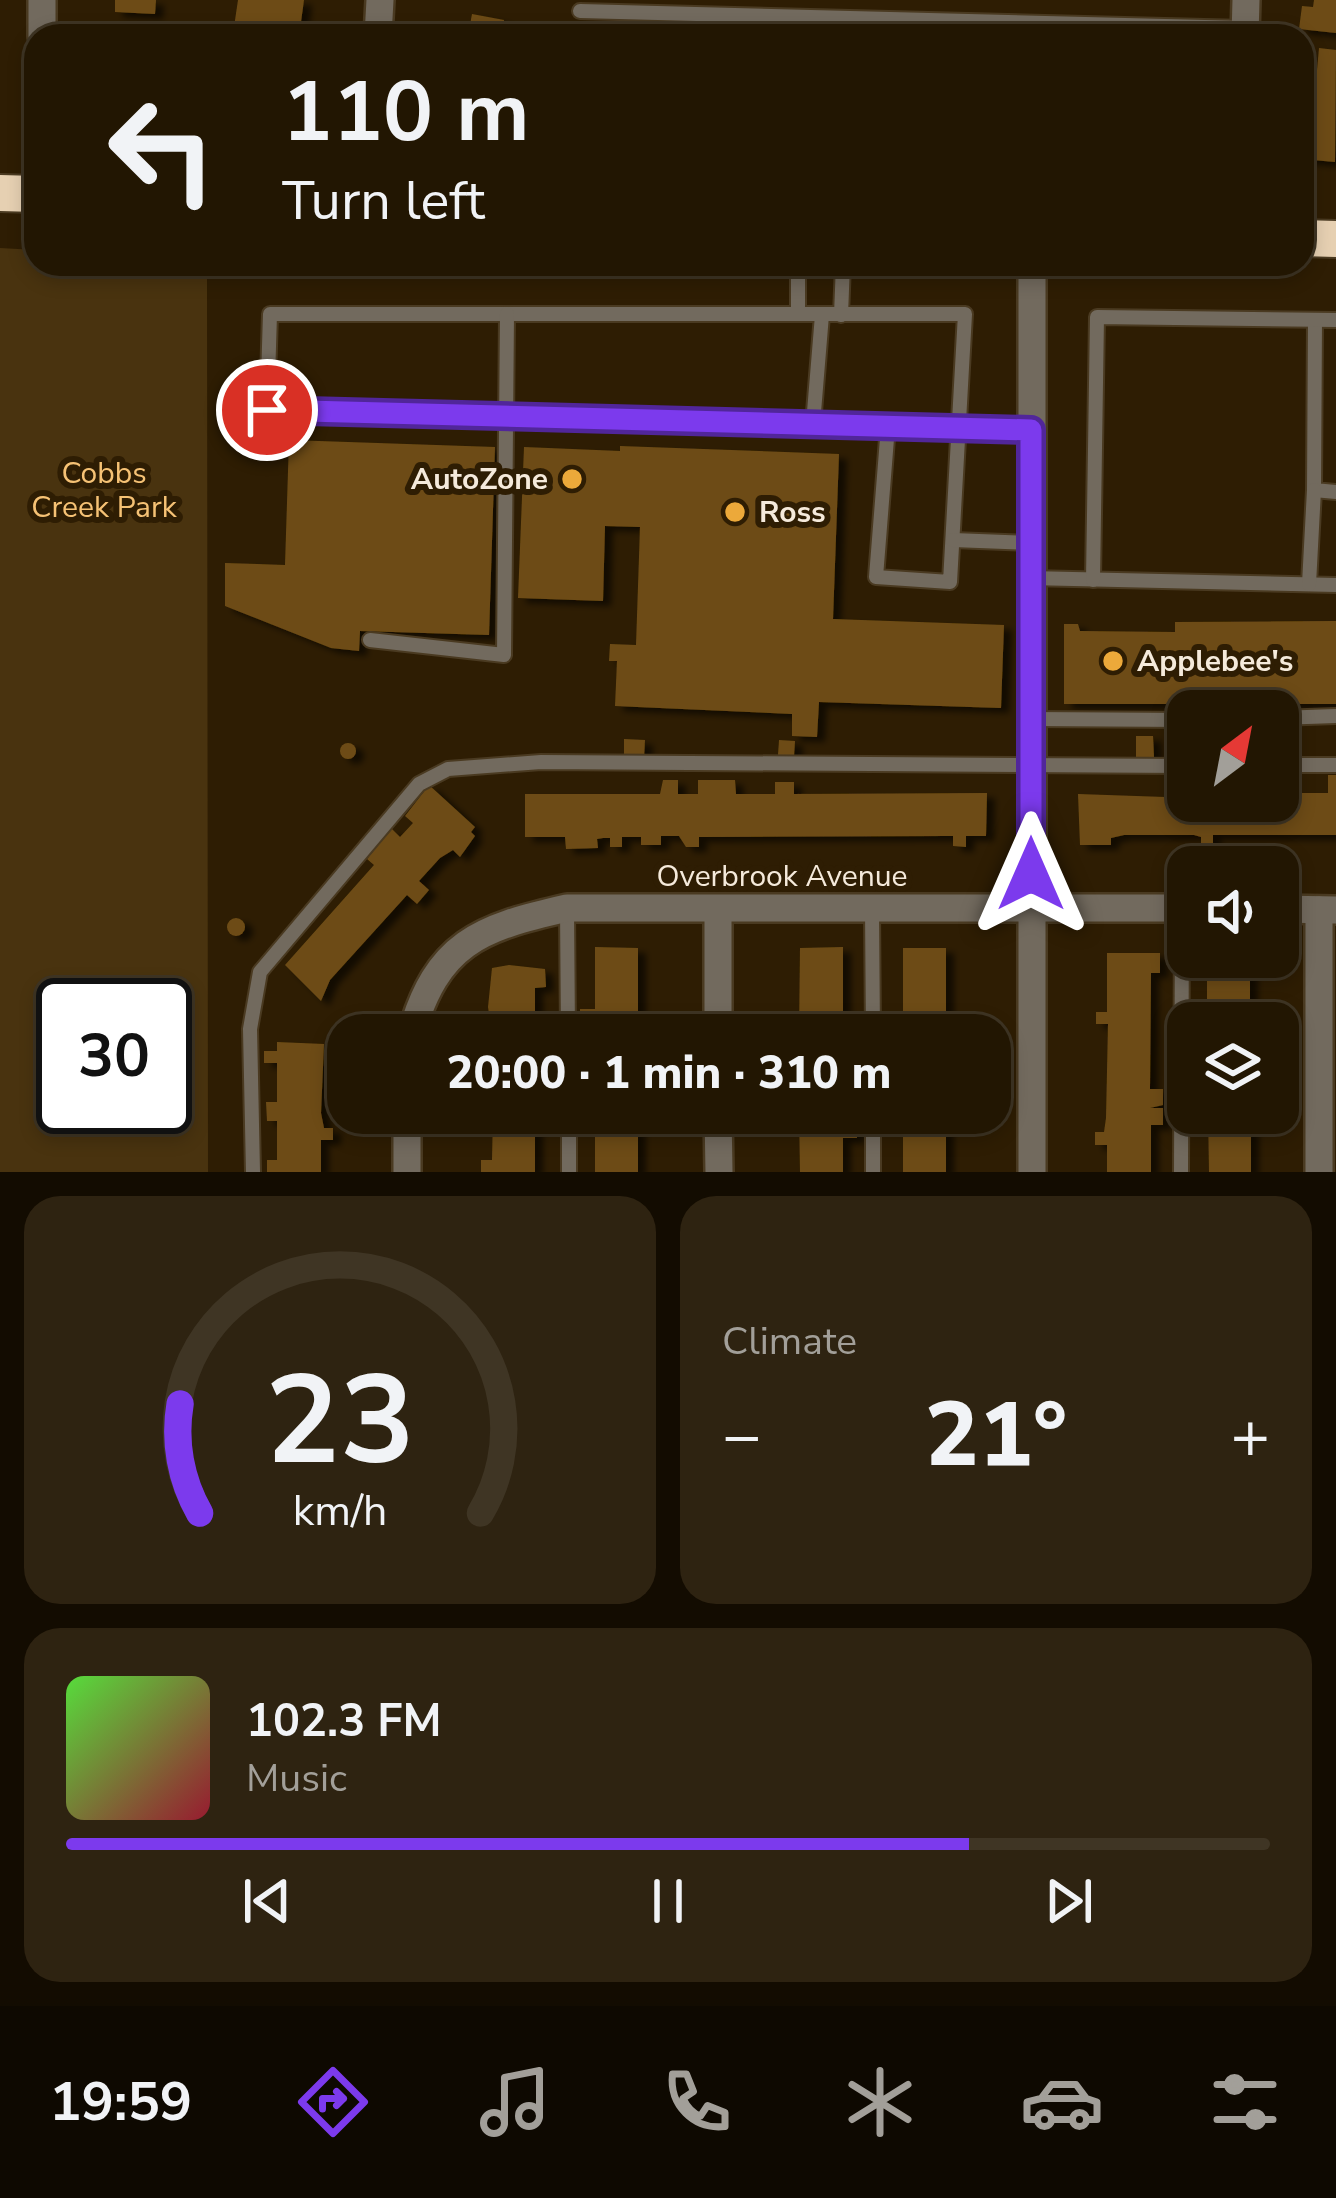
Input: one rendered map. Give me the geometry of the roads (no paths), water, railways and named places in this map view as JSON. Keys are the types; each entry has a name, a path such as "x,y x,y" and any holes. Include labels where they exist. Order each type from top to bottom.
{"street":[{"path":"1032,276 1032,1172"},
{"name":"Overbrook Avenue","path":"419,1014 451,951 501,923 567,908 1167,908"},
{"path":"718,910 718,1014"},
{"path":"1319,1172 1328,910"},
{"path":"407,1134 407,1172"},
{"path":"718,1134 719,1172"}],"lane":[{"path":"580,11 1246,21"},
{"path":"798,276 798,314"},
{"path":"841,315 843,276"},
{"path":"888,426 876,578 950,583 961,428 965,314 270,314 267,410 509,417 813,424 888,426 961,428 1031,430"},
{"path":"370,640 504,655 507,314"},
{"path":"813,424 822,315"},
{"path":"1093,580 1097,316 1336,320"},
{"path":"1309,584 1315,490 1315,320"},
{"path":"1315,490 1336,492"},
{"path":"952,540 1031,543"},
{"path":"1029,578 1336,585"},
{"path":"1299,717 1336,716"},
{"path":"1030,718 1167,720"},
{"path":"253,1172 250,1029 260,973 419,784 448,769 541,762 1167,766"},
{"path":"1299,765 1336,765"},
{"path":"567,908 568,1014"},
{"path":"872,909 873,1014"},
{"path":"1181,1172 1184,978"},
{"path":"569,1134 569,1172"},
{"path":"873,1134 873,1172"}],"place":[{"name":"AutoZone","path":"572,479"},
{"name":"Ross","path":"735,512"},
{"name":"Applebee's","path":"1113,661"}],"park label":[{"name":"Cobbs Creek Park","path":"104,490"}]}
